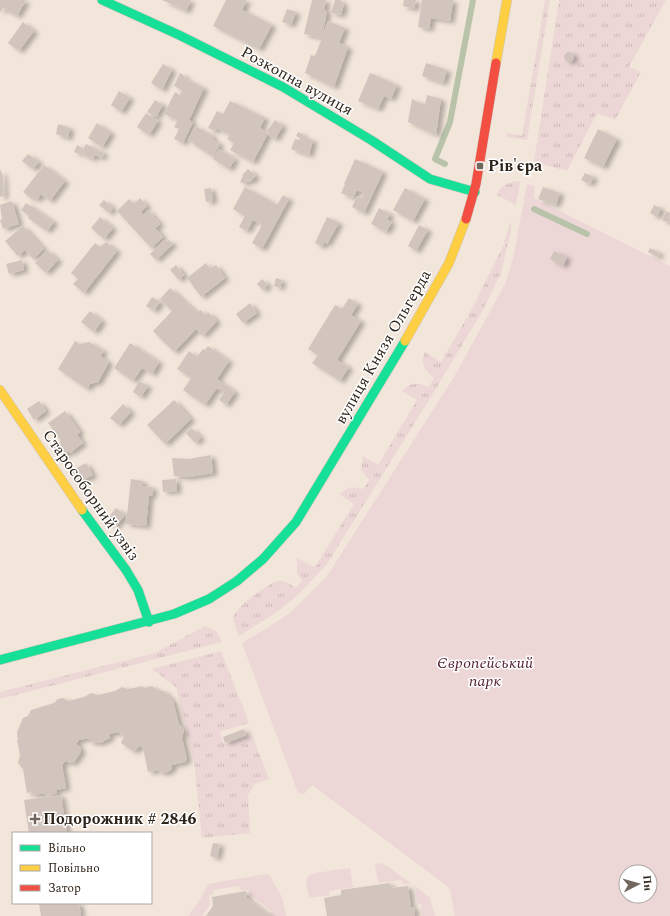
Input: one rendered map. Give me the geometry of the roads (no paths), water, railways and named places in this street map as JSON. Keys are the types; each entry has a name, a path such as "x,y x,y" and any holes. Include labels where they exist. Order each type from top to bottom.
{"main road":[{"name":"Розкопна вулиця","path":"102,0 179,35 283,87 371,140 430,179 475,192"},
{"name":"вулиця Князя Ольгерда","path":"0,660 149,622 195,606 238,581 264,559 296,522 392,363 436,286 464,227 475,192 507,0"},
{"name":"Старособорний узвіз","path":"0,390 83,512 126,570 138,590 149,622"}],"waterway":[{"path":"445,164 435,159 450,122 473,0"},
{"path":"534,209 587,234"}],"place":[{"name":"Рів'єра","path":"480,166"},
{"name":"Подорожник # 2846","path":"35,819"}],"park label":[{"name":"Європейський парк","path":"485,672"}]}
